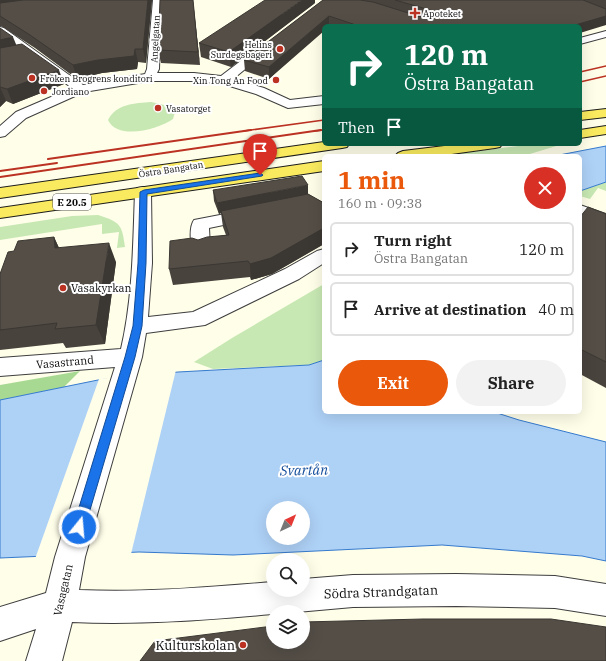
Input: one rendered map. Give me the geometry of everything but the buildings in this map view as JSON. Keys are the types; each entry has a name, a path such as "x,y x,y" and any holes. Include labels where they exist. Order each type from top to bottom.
{"main road":[{"path":"582,116 606,113"},
{"path":"582,134 606,130"},
{"name":"Östra Bangatan","path":"0,213 143,183 265,154 329,146"},
{"path":"418,154 480,146"},
{"name":"Östra Bangatan","path":"0,193 143,183 322,166"}],"street":[{"name":"Angelgatan","path":"150,77 153,70 157,0"},
{"path":"0,30 81,89"},
{"path":"582,41 606,34"},
{"path":"224,80 278,38"},
{"path":"15,56 30,52"},
{"path":"0,133 21,115 81,89 150,77 224,80 260,91 288,104 322,100"},
{"path":"0,113 21,115"},
{"name":"Vasagatan","path":"44,661 60,605 70,557 127,366 137,326 142,263 143,183"},
{"path":"201,248 200,224 266,211"},
{"path":"582,211 606,220"},
{"path":"137,326 197,319 292,274 322,256"},
{"name":"Vasastrand","path":"0,367 127,366"},
{"name":"Södra Strandgatan","path":"60,605 100,607 212,603 369,591 456,590 555,592 606,600"},
{"path":"0,624 60,605"}],"green space":[{"path":"151,102 164,105 173,110 175,112 173,119 167,123 149,129 129,132 120,130 113,126 108,120 111,115 126,105"},
{"path":"518,146 556,146 530,154 456,154"},
{"path":"606,182 606,191 598,188 590,199 582,197 582,190"},
{"path":"98,215 119,225 123,233 125,247 117,248 119,232 102,234 102,224 0,240 0,227 72,216"},
{"path":"322,285 322,361 309,365 213,369 194,362"},
{"path":"80,371 64,387 0,400 0,385"}],"water":[{"path":"606,146 606,182 582,190 582,154 564,154"},
{"name":"Svartån","path":"322,361 322,414 500,414 606,442 606,561 582,556 442,545 233,555 139,552 0,558 0,400 98,380 178,372 309,365"}],"pier":[{"path":"176,370 131,554 35,559 99,379"}],"railway":[{"path":"582,72 606,66"},
{"path":"582,82 606,76"},
{"path":"244,131 322,120"},
{"path":"244,131 251,130"},
{"path":"0,177 321,130"},
{"path":"315,131 322,130"},
{"path":"48,159 244,131"},
{"path":"0,171 57,163"}],"place":[{"name":"Apoteket","path":"415,13"},
{"name":"Helins Surdegsbageri","path":"280,49"},
{"name":"Fröken Brogrens konditori","path":"32,78"},
{"name":"Xin Tong An Food","path":"276,80"},
{"name":"Jordiano","path":"44,91"},
{"name":"Vasatorget","path":"158,108"},
{"name":"Vasakyrkan","path":"63,288"},
{"name":"Kulturskolan","path":"243,645"}],"route":[{"path":"79,527 130,357 137,326 142,263 144,192 260,175"}]}
